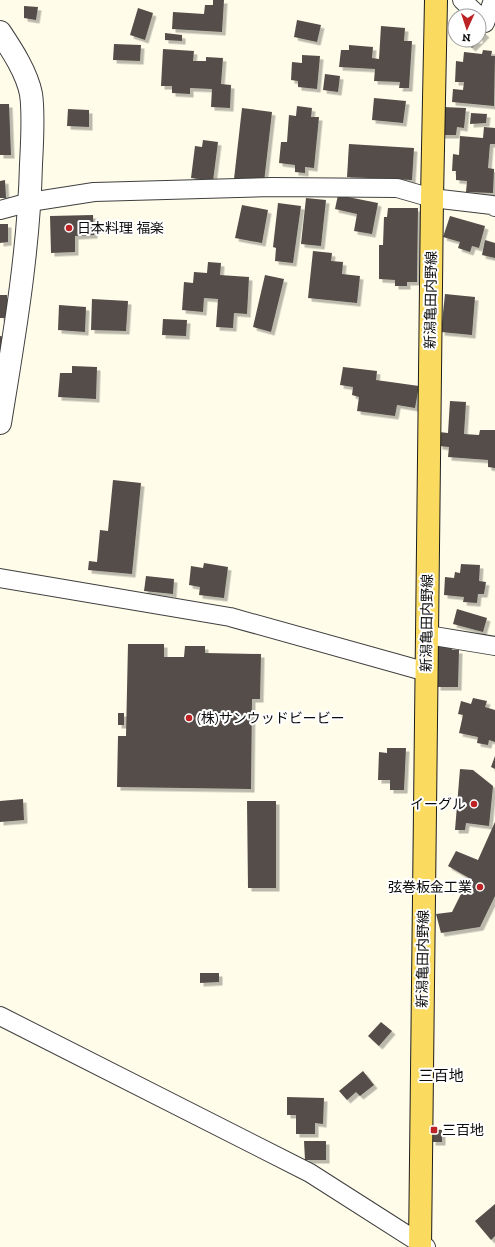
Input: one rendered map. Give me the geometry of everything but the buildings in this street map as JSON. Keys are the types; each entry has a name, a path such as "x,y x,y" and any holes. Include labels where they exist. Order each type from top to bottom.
{"main road":[{"name":"新潟亀田内野線","path":"422,1246 432,198 436,0"}],"street":[{"path":"462,0 470,8"},
{"path":"487,15 493,0"},
{"path":"0,32 15,55 31,94 30,202 15,333 0,423"},
{"path":"0,210 30,202 94,192 272,187 397,188 432,198 492,205 495,207"},
{"path":"0,578 230,617 427,672"},
{"path":"428,635 495,646"},
{"path":"0,1016 310,1172 422,1246"}],"place":[{"name":"日本料理 福楽","path":"69,228"},
{"name":"(株)サンウッドビービー","path":"189,718"},
{"name":"イーグル","path":"474,804"},
{"name":"弦巻板金工業","path":"480,887"},
{"name":"三百地","path":"434,1130"}],"district":[{"name":"三百地","path":"441,1076"}]}
